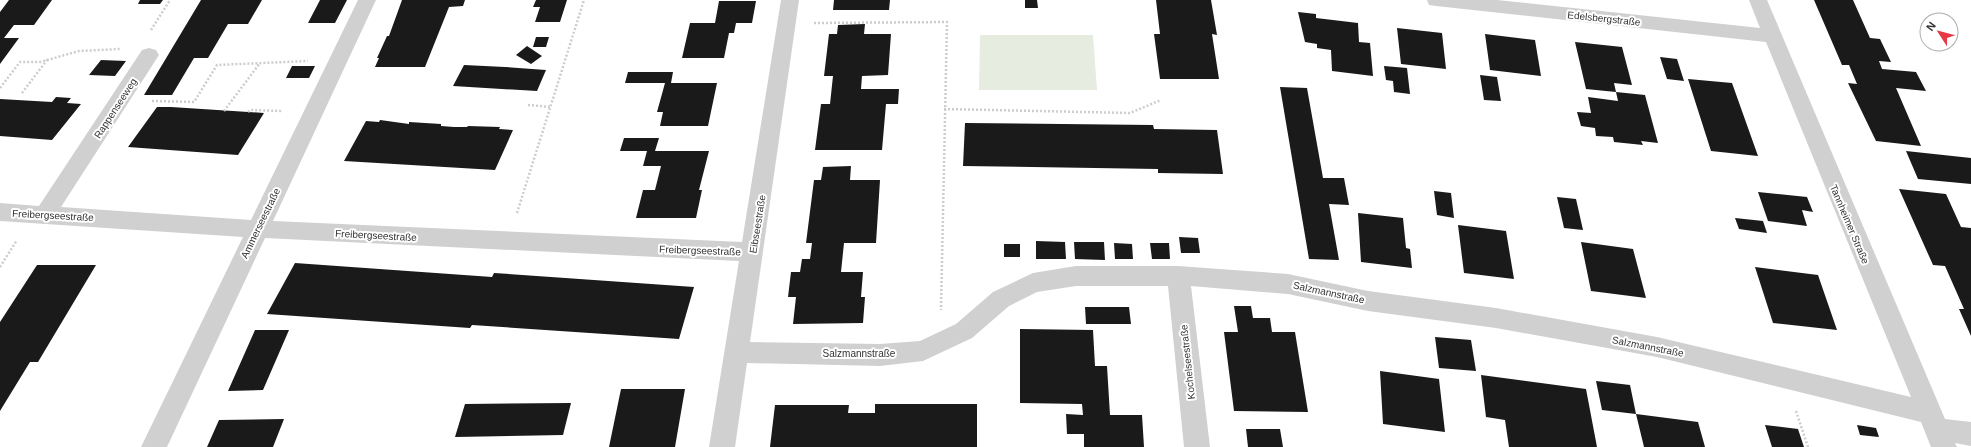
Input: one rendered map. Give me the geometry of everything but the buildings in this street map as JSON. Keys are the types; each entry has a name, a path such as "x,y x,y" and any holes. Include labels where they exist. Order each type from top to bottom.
{"street":[{"name":"Ammerseestraße","path":"154,447 367,0"},
{"name":"Eibseestraße","path":"722,447 738,352 790,0"},
{"name":"Edelsbergstraße","path":"1436,0 1772,36"},
{"name":"Tannheimer Straße","path":"1758,0 1937,430"},
{"name":"Rappenseeweg","path":"45,214 120,100 148,52"},
{"name":"Freibergseestraße","path":"0,212 257,229 508,242 752,252"},
{"name":"Salzmannstraße","path":"738,352 880,355 923,351 964,331 1001,299 1033,283 1076,276 1178,276 1288,284 1368,301 1496,318 1649,346 1803,381 1937,430 1971,434"},
{"name":"Kochelseestraße","path":"1178,276 1197,447"}],"path":[{"path":"148,52 144,46 152,28 170,0"},
{"path":"508,242 584,0"},
{"path":"787,23 947,22 944,109 941,342"},
{"path":"0,88 20,62 33,63 55,59 68,52 148,52"},
{"path":"22,92 47,60"},
{"path":"120,100 194,102 217,65 339,60"},
{"path":"224,111 260,63"},
{"path":"944,109 1130,113 1161,100"},
{"path":"528,105 551,107"},
{"path":"248,112 250,110 313,113"}],"shaded area":[{"path":"980,35 1093,35 1097,90 979,90"}]}
